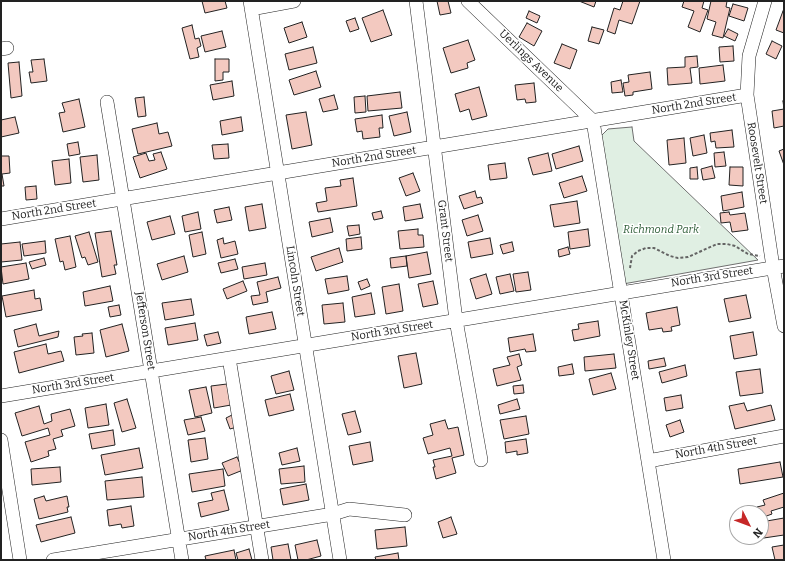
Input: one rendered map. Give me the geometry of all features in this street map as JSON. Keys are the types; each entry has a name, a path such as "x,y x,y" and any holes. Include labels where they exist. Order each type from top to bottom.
{"street":[{"path":"250,5 294,1"},
{"name":"Grant Street","path":"416,1 456,320 481,460"},
{"name":"Uerlings Avenue","path":"468,1 593,121"},
{"name":"Roosevelt Street","path":"765,1 748,56 747,95 776,263 784,326"},
{"name":"Lincoln Street","path":"250,5 340,560"},
{"name":"North 2nd Street","path":"1,219 747,95"},
{"name":"Jefferson Street","path":"107,102 182,560"},
{"name":"McKinley Street","path":"593,121 664,560"},
{"name":"North 3rd Street","path":"1,396 621,293 776,263"},
{"path":"229,358 262,560"},
{"name":"North 4th Street","path":"648,461 784,436"},
{"path":"1,440 20,560"},
{"name":"North 4th Street","path":"53,560 333,514 349,509 405,515"}],"path":[{"path":"630,270 632,256 638,251 646,248 654,248 670,256 678,258 688,256 717,244 735,246 748,254 764,257 776,263"}],"green space":[{"name":"Richmond Park","path":"632,127 634,141 758,260 623,284 600,137 608,129"}],"building":[{"path":"202,1 225,1 227,8 205,13"},
{"path":"437,1 448,1 451,13 440,15"},
{"path":"579,1 596,1 594,7"},
{"path":"623,1 640,1 632,24 619,20 615,34 607,31 614,8 620,10"},
{"path":"684,1 704,1 702,8 708,10 700,32 688,27 694,11 682,7"},
{"path":"711,1 727,1 726,7 730,8 723,38 712,35 716,22 707,19"},
{"path":"733,4 748,8 744,21 729,16"},
{"path":"383,10 392,35 371,42 362,18"},
{"path":"529,11 540,16 537,23 526,18"},
{"path":"784,11 784,33 776,30"},
{"path":"355,18 359,29 350,32 346,21"},
{"path":"302,22 307,37 289,43 284,28"},
{"path":"527,23 542,31 534,46 519,37"},
{"path":"192,25 195,39 199,38 201,46 197,48 199,57 190,59 182,28"},
{"path":"592,27 604,30 599,44 588,41"},
{"path":"728,29 738,34 735,41 724,36"},
{"path":"222,31 226,47 205,52 201,36"},
{"path":"468,40 475,60 467,63 468,68 451,73 443,48"},
{"path":"772,41 782,46 776,59 766,54"},
{"path":"562,44 577,50 570,69 554,63"},
{"path":"733,46 734,61 720,62 719,47"},
{"path":"313,47 317,63 289,70 285,54"},
{"path":"697,56 698,67 690,68 692,83 668,85 667,68 685,67 685,57"},
{"path":"44,59 47,81 31,83 29,72 33,72 31,60"},
{"path":"215,59 229,59 229,72 223,72 223,80 215,81"},
{"path":"19,62 22,96 11,98 8,63"},
{"path":"723,65 725,81 700,84 699,68"},
{"path":"316,71 321,87 294,95 289,80"},
{"path":"650,72 652,89 633,92 633,95 625,96 623,83 629,82 628,75"},
{"path":"621,80 623,92 612,93 611,82"},
{"path":"232,81 234,96 213,100 210,85"},
{"path":"534,83 536,102 526,103 525,99 517,100 515,85"},
{"path":"479,87 487,116 472,120 469,109 460,112 455,94"},
{"path":"400,92 402,108 368,111 367,96"},
{"path":"334,95 338,109 323,112 319,99"},
{"path":"365,96 366,112 355,113 354,97"},
{"path":"144,97 146,116 138,117 135,98"},
{"path":"79,99 85,127 63,132 59,113 65,112 62,103"},
{"path":"784,109 784,126 774,128 772,111"},
{"path":"306,112 312,145 292,149 286,115"},
{"path":"407,112 411,132 394,136 389,116"},
{"path":"382,115 383,128 379,128 380,137 363,139 362,131 357,132 355,119"},
{"path":"15,117 19,133 1,137 1,120"},
{"path":"241,117 243,131 222,135 220,121"},
{"path":"157,123 159,134 168,132 172,146 138,154 132,129"},
{"path":"732,130 734,147 716,148 715,141 711,142 710,133"},
{"path":"704,135 707,153 693,156 690,138"},
{"path":"684,138 686,163 669,165 667,140"},
{"path":"78,142 80,154 69,156 67,144"},
{"path":"228,144 229,158 214,159 212,145"},
{"path":"579,146 583,161 556,169 552,154"},
{"path":"784,149 784,165 779,151"},
{"path":"161,152 167,169 140,178 133,157 146,153 149,161 155,160 153,154"},
{"path":"724,152 726,166 715,167 714,153"},
{"path":"548,153 552,171 533,175 528,158"},
{"path":"97,155 99,180 83,182 80,157"},
{"path":"1,156 9,156 10,173 2,174 4,186 1,186"},
{"path":"69,159 71,183 55,185 52,161"},
{"path":"505,163 507,178 490,180 488,165"},
{"path":"712,166 715,178 703,180 701,169"},
{"path":"697,167 698,179 690,179 690,168"},
{"path":"730,167 743,167 743,186 729,185"},
{"path":"413,173 420,191 406,196 399,178"},
{"path":"582,176 587,191 564,198 559,183"},
{"path":"353,178 357,206 318,212 316,203 327,201 325,188 341,186 340,180"},
{"path":"36,186 37,199 26,200 25,187"},
{"path":"475,191 477,198 481,197 483,203 464,209 459,196"},
{"path":"742,192 744,207 723,211 721,196"},
{"path":"577,201 580,223 554,227 550,205"},
{"path":"262,204 266,228 249,231 245,207"},
{"path":"420,204 423,218 405,221 403,207"},
{"path":"229,207 232,220 217,223 214,210"},
{"path":"381,211 383,218 374,220 372,213"},
{"path":"198,212 201,229 185,232 182,216"},
{"path":"729,212 730,215 745,213 748,230 732,232 730,222 721,223 720,213"},
{"path":"478,215 483,231 467,236 462,220"},
{"path":"170,216 175,234 152,240 147,222"},
{"path":"330,218 333,232 312,237 309,222"},
{"path":"359,225 360,234 349,236 347,226"},
{"path":"418,229 418,235 423,235 424,247 400,249 398,231"},
{"path":"588,229 590,246 570,249 568,232"},
{"path":"111,231 117,265 114,265 116,274 102,277 95,233"},
{"path":"89,232 98,262 88,265 85,257 82,258 75,236"},
{"path":"202,232 206,254 193,257 189,235"},
{"path":"70,236 76,267 65,270 63,261 60,262 55,239"},
{"path":"361,237 362,249 347,251 346,239"},
{"path":"223,238 224,244 235,241 238,254 221,258 217,240"},
{"path":"490,238 493,254 471,258 468,242"},
{"path":"45,241 46,253 24,256 22,244"},
{"path":"20,242 22,260 1,262 1,244"},
{"path":"512,242 514,251 503,254 500,245"},
{"path":"568,247 570,254 559,257 558,250"},
{"path":"339,248 343,262 316,271 311,257"},
{"path":"427,252 431,274 409,278 406,256"},
{"path":"184,256 188,272 162,280 157,264"},
{"path":"406,256 407,266 391,268 390,258"},
{"path":"44,258 46,265 32,269 29,262"},
{"path":"235,259 238,269 221,273 218,263"},
{"path":"26,263 29,279 3,284 1,267"},
{"path":"265,263 267,275 244,279 242,267"},
{"path":"528,272 531,290 516,292 513,274"},
{"path":"486,274 492,294 476,299 470,279"},
{"path":"510,274 514,291 500,294 496,277"},
{"path":"347,276 349,290 328,294 325,279"},
{"path":"278,277 281,288 266,292 268,302 253,305 251,296 260,295 257,282"},
{"path":"367,279 370,286 361,290 358,282"},
{"path":"243,281 247,291 227,299 223,289"},
{"path":"433,281 438,304 423,307 418,284"},
{"path":"399,284 403,311 386,314 382,287"},
{"path":"110,286 113,301 85,306 83,292"},
{"path":"34,290 35,299 40,298 42,310 6,317 2,296"},
{"path":"371,293 375,314 355,317 352,297"},
{"path":"746,295 751,318 729,322 724,299"},
{"path":"191,299 194,315 165,320 162,303"},
{"path":"343,303 345,322 324,324 322,305"},
{"path":"119,305 121,315 110,317 108,307"},
{"path":"677,307 680,325 671,327 672,331 663,332 662,328 649,330 646,313"},
{"path":"272,312 276,329 249,334 246,317"},
{"path":"598,321 600,336 574,341 572,330 579,329 578,324"},
{"path":"195,323 198,340 168,345 165,328"},
{"path":"36,324 39,336 59,331 58,337 18,347 14,330"},
{"path":"122,324 129,351 106,357 100,330"},
{"path":"218,332 221,343 207,346 204,335"},
{"path":"753,332 757,355 734,359 730,336"},
{"path":"92,333 94,353 76,355 74,337"},
{"path":"533,334 536,351 526,352 525,349 510,352 508,338"},
{"path":"46,344 48,354 61,351 64,361 19,373 14,352"},
{"path":"416,353 422,384 404,388 398,356"},
{"path":"519,354 522,365 517,367 521,380 497,386 493,369 510,365 507,357"},
{"path":"614,354 616,368 585,371 584,357"},
{"path":"664,358 666,366 649,369 648,361"},
{"path":"572,364 574,374 559,376 558,367"},
{"path":"685,365 687,376 662,383 659,372"},
{"path":"760,369 763,393 740,396 736,372"},
{"path":"289,371 294,390 276,394 271,376"},
{"path":"611,373 616,389 593,395 589,379"},
{"path":"227,384 231,405 214,408 211,386"},
{"path":"523,385 524,393 514,394 513,386"},
{"path":"206,387 212,413 195,417 189,390"},
{"path":"290,394 294,410 269,416 265,400"},
{"path":"681,395 683,408 666,411 664,398"},
{"path":"127,399 136,428 122,432 114,403"},
{"path":"517,399 520,409 500,414 498,405"},
{"path":"744,403 747,411 771,405 775,420 735,429 729,406"},
{"path":"106,404 109,425 88,428 85,408"},
{"path":"39,406 44,424 52,421 51,414 70,409 75,426 61,430 63,436 53,439 56,449 48,451 49,456 31,462 25,442 50,435 48,428 22,436 15,413"},
{"path":"355,411 361,432 348,435 342,414"},
{"path":"232,415 237,427 230,429 226,418"},
{"path":"526,416 529,434 504,439 500,420"},
{"path":"201,417 205,431 188,435 184,420"},
{"path":"445,420 448,429 458,427 464,455 452,458 456,473 436,479 433,460 452,456 450,448 428,454 423,438 433,435 430,424"},
{"path":"680,420 684,432 670,437 666,425"},
{"path":"113,430 115,445 92,449 89,434"},
{"path":"205,438 208,459 191,462 188,440"},
{"path":"526,439 528,453 517,455 517,451 506,453 505,442"},
{"path":"370,442 373,461 353,465 349,446"},
{"path":"139,448 143,468 105,475 101,455"},
{"path":"297,448 300,461 282,465 279,453"},
{"path":"237,457 243,470 228,476 222,463"},
{"path":"780,462 783,477 740,484 738,469"},
{"path":"304,466 305,482 281,484 279,469"},
{"path":"60,467 61,482 32,485 31,469"},
{"path":"223,469 225,486 192,492 189,474"},
{"path":"142,477 144,497 107,500 105,481"},
{"path":"306,484 309,500 283,505 280,489"},
{"path":"224,490 229,510 201,517 198,503 213,500 211,493"},
{"path":"784,493 784,507 771,511 772,514 769,515 769,505 765,505 763,500"},
{"path":"44,496 46,501 67,496 69,507 67,507 68,512 39,519 34,499"},
{"path":"131,506 134,526 122,528 121,524 109,526 107,510"},
{"path":"71,517 75,533 41,542 36,525"},
{"path":"451,517 457,534 443,538 438,522"},
{"path":"784,518 784,535 769,537 769,521"},
{"path":"405,527 407,546 377,549 375,530"},
{"path":"317,540 321,556 306,560 298,560 295,545"},
{"path":"288,544 291,560 273,560 271,547"},
{"path":"784,545 784,560 775,560 772,547"},
{"path":"249,549 252,560 238,560 236,553"},
{"path":"234,550 236,560 206,560 205,556"},
{"path":"398,553 399,560 376,560 375,557"}]}
